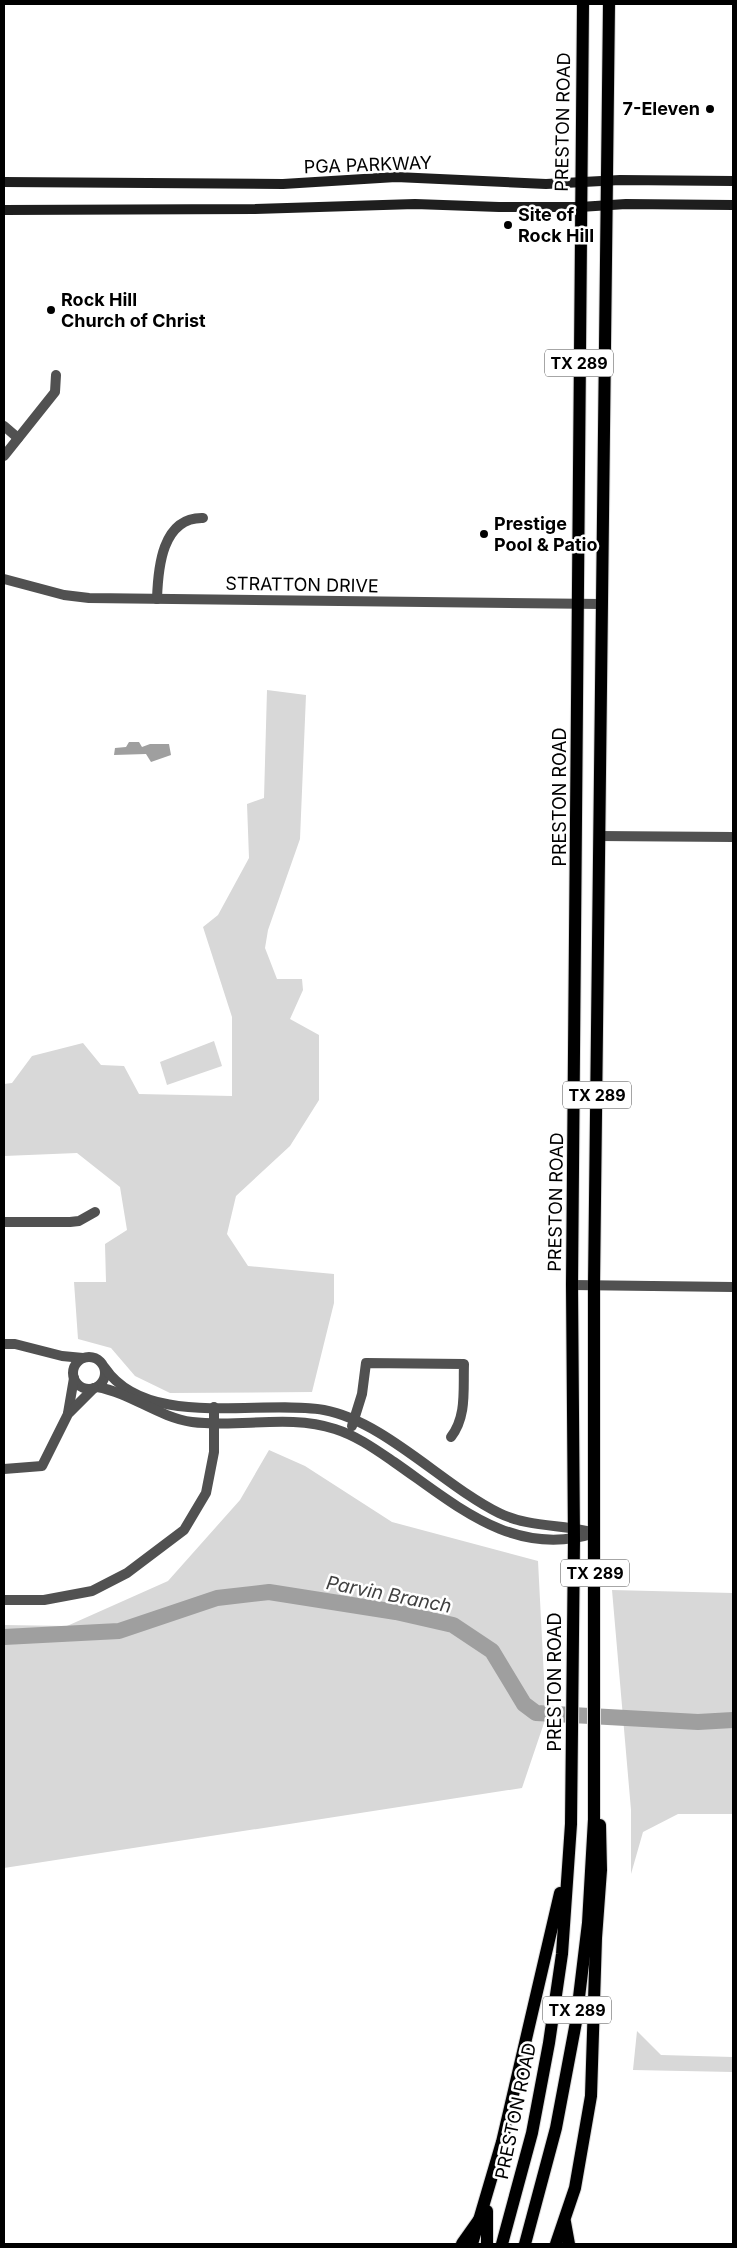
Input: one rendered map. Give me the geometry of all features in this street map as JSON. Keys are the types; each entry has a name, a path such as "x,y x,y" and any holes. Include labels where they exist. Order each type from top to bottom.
{"highway":[{"path":"464,2244 480,2220"}],"main road":[{"name":"PRESTON ROAD","path":"504,2238 532,2133 549,2043 567,1902 572,1796 574,1540 572,1285 579,604 582,4"},
{"name":"TX 289","path":"527,2238 556,2128 576,2022 588,1915 594,1783 594,1285 609,4"},
{"name":"PGA PARKWAY","path":"4,182 283,184 396,177 514,183 607,180 733,181"},
{"path":"4,210 228,210 415,204 580,207 733,205"},
{"path":"577,822 589,834 599,836"},
{"path":"575,991 598,991"},
{"path":"556,2244 580,2165 593,2076 596,1938 602,1864 600,1825 594,1783"},
{"path":"472,2244 487,2196 560,1899 572,1796"},
{"path":"487,2196 487,2244"},
{"path":"565,2218 569,2244"}],"street":[{"path":"4,456 54,392 56,375"},
{"path":"4,426 18,438"},
{"path":"158,599 160,565 171,535 179,524 187,519 203,518"},
{"name":"STRATTON DRIVE","path":"4,579 76,597 602,604"},
{"path":"599,836 733,837"},
{"path":"4,1222 70,1222 95,1212"},
{"path":"572,1285 733,1287"},
{"path":"4,1344 15,1344 53,1354 97,1358 118,1383 146,1398 178,1406 297,1407 334,1413 372,1429 479,1502 501,1514 545,1527 573,1527 595,1533"},
{"path":"53,1354 82,1387 119,1392 180,1419 236,1423 305,1423 329,1427 348,1434 368,1444 490,1526 522,1537 574,1540 595,1533"},
{"path":"4,1469 42,1466 68,1414 75,1365 84,1358"},
{"path":"348,1434 362,1394 366,1363 464,1364 463,1412 460,1426 451,1437"},
{"path":"68,1414 105,1378 105,1368"},
{"path":"4,1600 44,1600 92,1591 127,1573 184,1530 206,1493 214,1452 214,1407"}],"shaded area":[{"path":"267,690 306,695 300,839 268,930 265,948 277,979 302,979 303,990 290,1019 319,1035 319,1100 290,1146 236,1196 227,1234 248,1266 334,1274 334,1303 312,1392 170,1393 135,1376 111,1348 78,1339 74,1282 106,1282 105,1244 127,1230 120,1187 77,1153 4,1156 4,1084 12,1083 32,1056 83,1043 101,1065 124,1066 139,1094 232,1096 232,1017 203,927 218,915 249,858 247,804 264,798"},
{"path":"129,742 139,742 142,747 150,744 169,744 171,755 151,762 146,754 114,755 115,748 126,747"},
{"path":"214,1041 222,1066 167,1085 160,1062"},
{"path":"269,1450 305,1466 392,1522 538,1561 546,1717 522,1788 4,1868 4,1625 67,1626 168,1581 240,1500"},
{"path":"612,1590 733,1593 733,1814 678,1814 643,1832 631,1874 631,1810"},
{"path":"637,2031 661,2055 733,2057 733,2072 633,2070"}],"waterway":[{"name":"Parvin Branch","path":"4,1637 119,1631 217,1598 269,1592 396,1612 453,1625 492,1651 524,1704 536,1713 698,1722 733,1720"}],"place":[{"name":"7-Eleven","path":"710,109"},
{"name":"Site of Rock Hill","path":"508,225"},
{"name":"Rock Hill Church of Christ","path":"51,310"},
{"name":"Prestige Pool & Patio","path":"484,534"}]}
